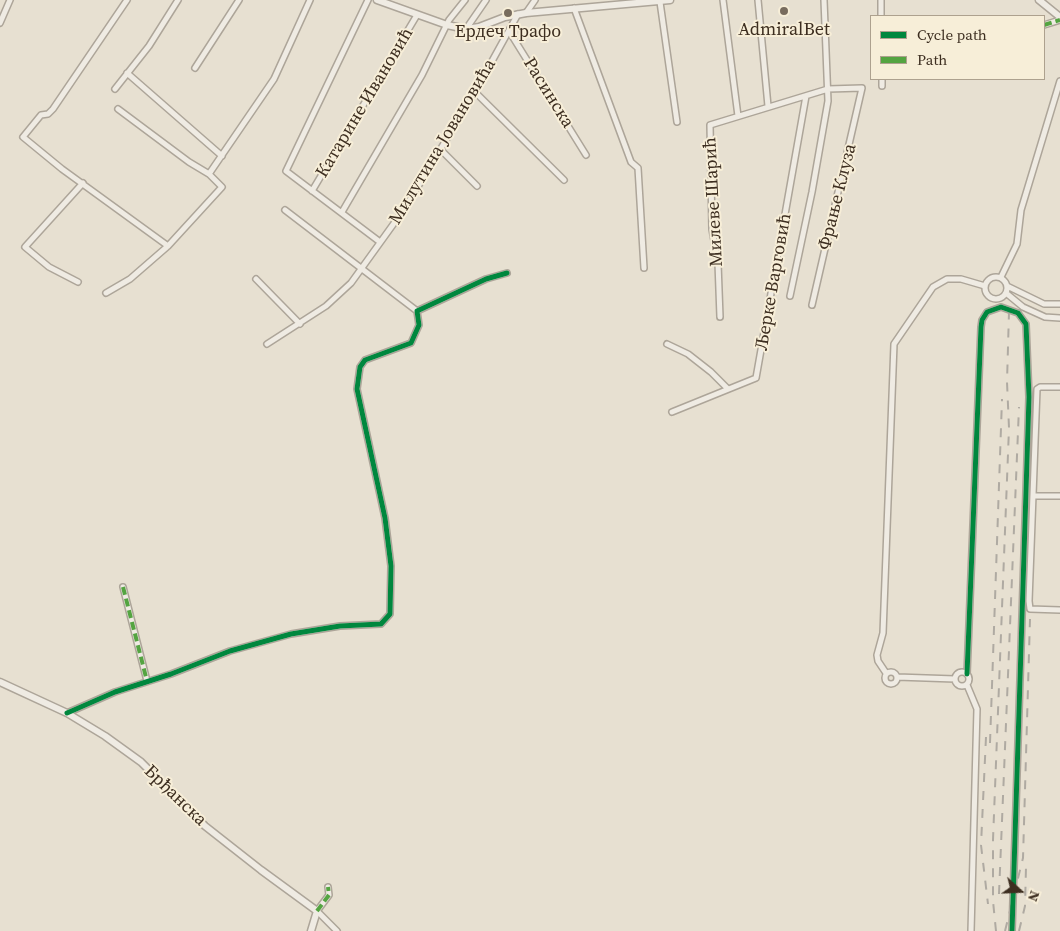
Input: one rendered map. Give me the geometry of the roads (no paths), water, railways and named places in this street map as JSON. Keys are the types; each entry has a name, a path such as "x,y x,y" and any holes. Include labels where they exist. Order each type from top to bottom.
{"street":[{"path":"0,23 10,0"},
{"path":"127,0 53,109 48,114 41,115 23,137 168,246"},
{"path":"115,89 149,46 178,0"},
{"path":"195,68 239,0"},
{"path":"209,174 274,79 310,0"},
{"name":"Милутина Јовановића","path":"368,0 286,171 380,242"},
{"path":"377,0 393,2 417,15 447,25 466,28 480,27 504,17 518,14 670,0"},
{"path":"342,212 422,75 447,25 464,0"},
{"path":"466,28 486,0"},
{"path":"526,13 535,0"},
{"path":"723,0 738,116"},
{"path":"758,0 768,106"},
{"path":"790,296 812,192 828,89 824,0"},
{"path":"881,0 881,15"},
{"path":"1039,0 1060,18 1045,24"},
{"path":"660,2 677,122"},
{"path":"574,8 631,162 638,168 644,268"},
{"name":"Милутина Јовановића","path":"267,344 326,306 351,283 405,208 475,92 518,14"},
{"name":"Катарине Ивановић","path":"312,191 417,15"},
{"name":"Расинска","path":"509,31 586,155"},
{"path":"127,72 222,156"},
{"path":"882,80 882,86"},
{"path":"1001,277 1017,244 1021,210 1060,81"},
{"name":"Милеве Шарић","path":"720,317 718,263 712,229 710,126 768,106 828,89 862,88"},
{"name":"Фрање Клуза","path":"812,305 862,88"},
{"path":"475,92 564,180"},
{"name":"Љерке Варговић","path":"672,412 756,378 806,96"},
{"path":"106,294 130,278 168,246 222,187 209,174 189,162 118,109"},
{"path":"441,150 477,186"},
{"path":"78,282 50,267 25,248 83,183"},
{"path":"67,713 146,681 230,651 292,634 340,626 381,624 390,614 391,566 385,518 357,389 360,367 364,360 411,343 419,324 417,311 285,210"},
{"path":"417,311 486,279 507,273"},
{"path":"1001,277 989,279 985,286 986,293 991,298 1001,298 1006,293 1008,286"},
{"path":"1001,277 1008,286 1044,304 1060,304"},
{"path":"897,677 894,682 889,683 885,679 886,674 878,662 877,655 883,633 894,344 933,287 947,279 961,278 985,286"},
{"path":"256,279 300,324"},
{"path":"1006,293 1023,307 1045,317 1060,318"},
{"path":"971,931 977,709 967,685 969,678 967,674 980,338 984,316 991,309 1001,307 1018,313 1026,324 1029,397 1012,931"},
{"path":"667,344 688,354 711,372 728,389"},
{"path":"1060,387 1040,387 1037,389 1030,608 1060,610"},
{"path":"1033,496 1060,496"},
{"path":"122,587 146,681"},
{"path":"886,674 892,672 897,677 955,679"},
{"path":"955,679 958,673 967,674"},
{"path":"955,679 958,685 967,685"},
{"name":"Брђанска","path":"0,682 67,713 105,736 141,762 205,826 317,911 337,931"},
{"path":"312,931 317,911 329,895 328,887"}],"railway":[{"path":"996,931 993,901 993,840 1009,428 1007,382 1009,312"},
{"path":"990,743 1002,399"},
{"path":"999,894 1019,407"},
{"path":"1005,931 1023,858 1030,619"},
{"path":"986,737 981,845 988,904"},
{"path":"1019,931 1025,906 1026,867"}],"place":[{"name":"AdmiralBet","path":"784,11"},
{"name":"Ердеч Трафо","path":"508,13"}]}
